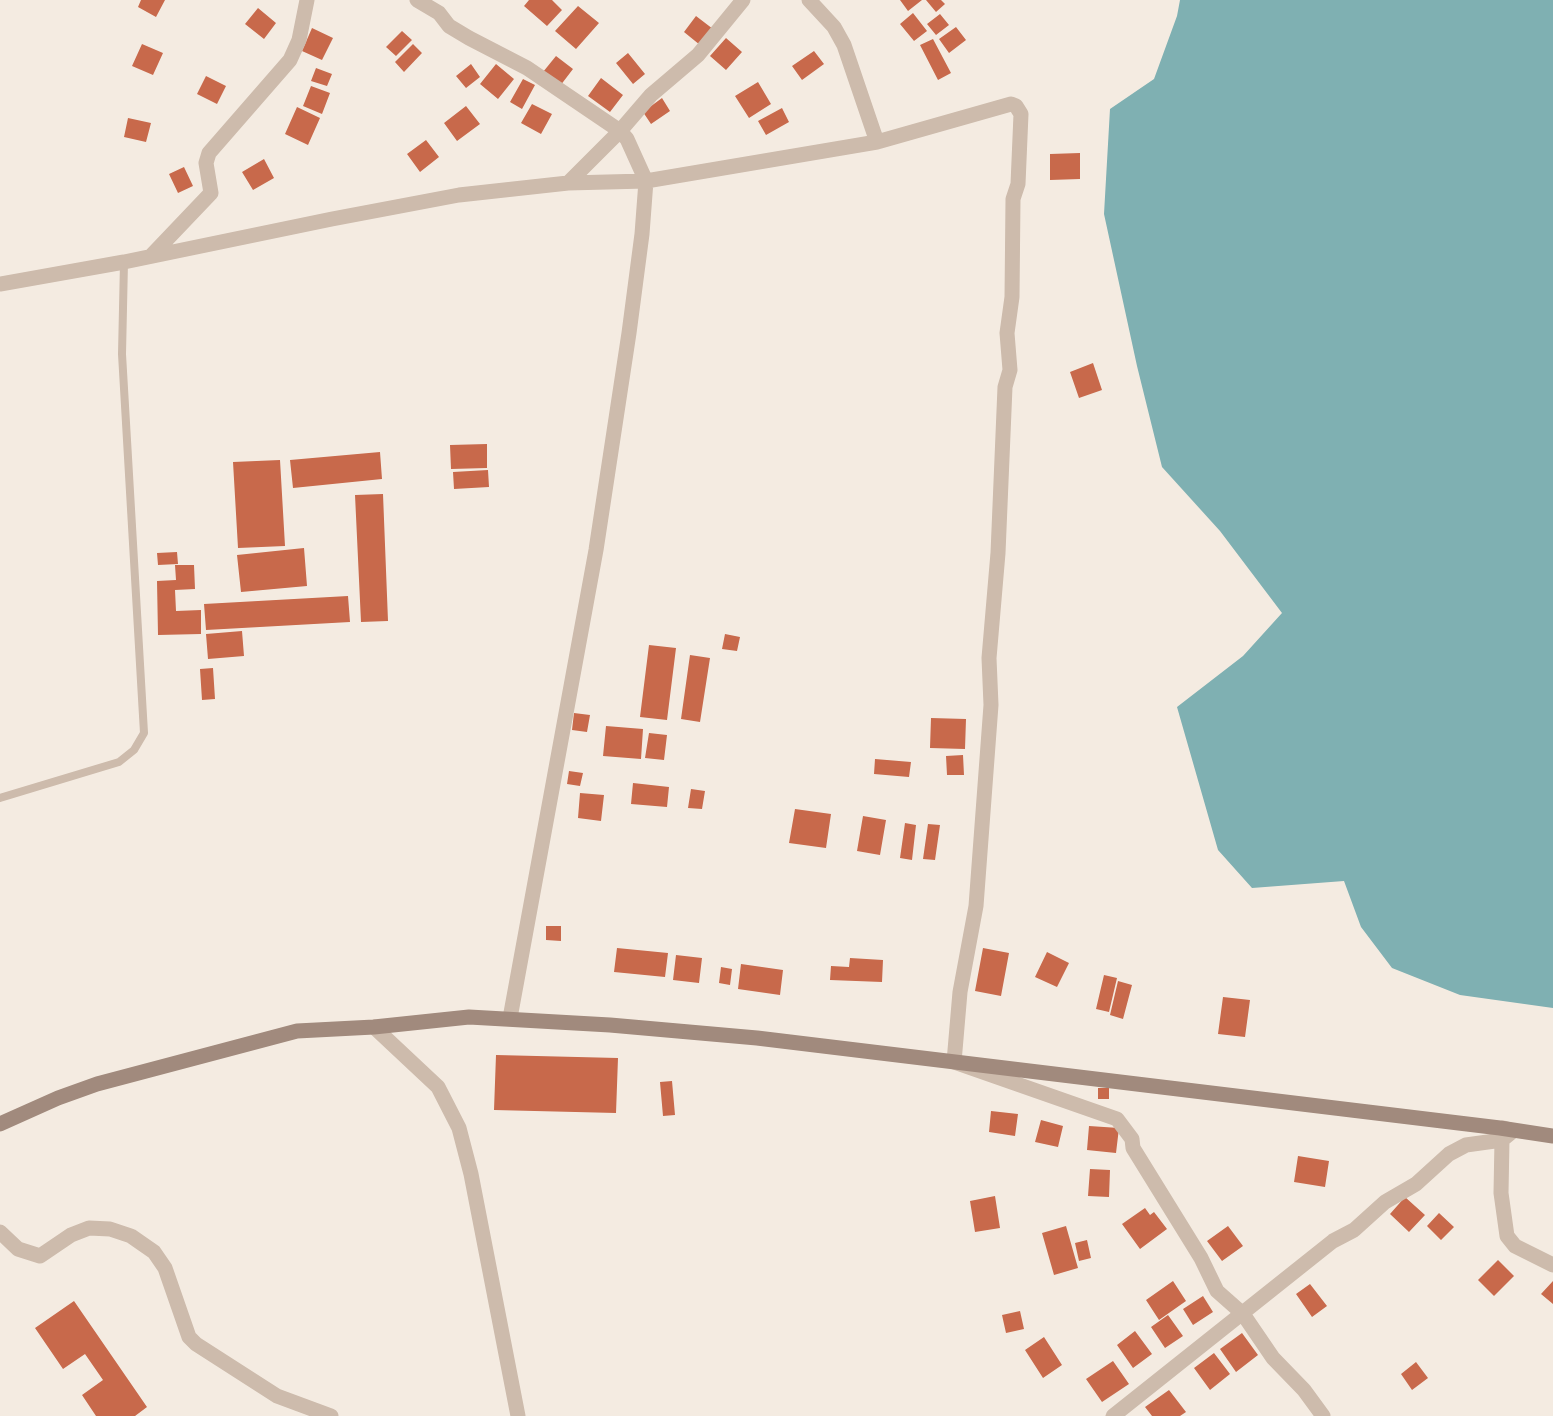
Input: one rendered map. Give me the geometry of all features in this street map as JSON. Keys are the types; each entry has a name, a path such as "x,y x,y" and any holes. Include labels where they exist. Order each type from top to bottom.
{"street":[{"path":"151,256 211,193 206,163 209,153 290,60 299,40 307,0"},
{"path":"417,0 439,13 449,26 527,68 620,131 627,138 646,181 631,322 596,550 510,1018"},
{"path":"568,183 620,131 651,95 698,55 743,0"},
{"path":"809,0 834,27 844,45 877,142"},
{"path":"0,284 124,262 459,195 568,183 646,181 877,142 1011,104 1019,108 1021,114 1018,184 1013,199 1012,297 1007,333 1010,370 1005,387 998,553 989,658 991,705 985,794 976,906 960,992 954,1062"},
{"path":"0,1124 58,1098 98,1084 297,1031 374,1027 469,1017 510,1018 757,1038 1501,1134 1553,1137"},
{"path":"374,1027 438,1087 459,1128 471,1174 518,1416"},
{"path":"954,1062 1117,1119 1132,1139 1133,1148 1201,1258 1216,1291 1243,1314 1273,1358 1304,1390 1323,1416"},
{"path":"1501,1134 1501,1193 1507,1236 1515,1246 1553,1265"},
{"path":"1113,1416 1333,1241 1354,1230 1386,1202 1416,1184 1456,1148 1501,1134"},
{"path":"2,1238 18,1249 40,1256 71,1235 89,1228 110,1229 131,1236 154,1252 165,1268 189,1337 196,1344 278,1396 331,1416"}],"lane":[{"path":"0,798 119,762 134,750 144,733 122,354 124,262"}],"water":[{"path":"1180,0 1553,0 1553,1008 1460,995 1392,968 1361,927 1344,881 1252,888 1218,850 1177,707 1243,656 1282,613 1220,531 1162,467 1104,214 1110,109 1154,79 1177,16"}],"building":[{"path":"141,0 165,0 156,17 138,7"},
{"path":"529,0 552,0 562,10 547,26 524,6"},
{"path":"900,0 922,0 908,11"},
{"path":"926,0 941,0 945,4 936,12"},
{"path":"578,6 599,23 576,49 555,31"},
{"path":"258,8 276,23 264,39 245,24"},
{"path":"913,13 927,31 914,41 900,24"},
{"path":"940,14 949,25 936,35 927,24"},
{"path":"696,16 713,29 700,45 684,32"},
{"path":"956,27 966,40 949,53 939,39"},
{"path":"312,28 333,38 322,60 302,51"},
{"path":"402,31 412,40 396,56 386,47"},
{"path":"726,38 742,52 726,70 710,56"},
{"path":"933,39 951,73 938,80 920,45"},
{"path":"142,44 163,53 153,75 132,66"},
{"path":"413,44 422,53 404,72 395,62"},
{"path":"814,51 824,64 802,80 792,66"},
{"path":"628,53 645,74 633,84 616,63"},
{"path":"556,56 573,69 560,86 543,72"},
{"path":"471,64 480,77 466,88 456,76"},
{"path":"496,64 514,79 498,99 480,84"},
{"path":"316,68 332,74 327,86 311,81"},
{"path":"206,76 226,86 217,104 197,94"},
{"path":"601,78 623,95 610,112 588,96"},
{"path":"523,79 535,85 522,109 510,102"},
{"path":"758,82 771,104 749,118 735,96"},
{"path":"311,86 330,93 322,114 303,106"},
{"path":"662,98 670,111 651,124 643,112"},
{"path":"532,104 552,114 541,134 521,123"},
{"path":"466,106 480,124 457,141 444,123"},
{"path":"297,107 320,118 308,145 285,134"},
{"path":"782,108 789,122 766,135 758,121"},
{"path":"128,118 151,123 146,142 124,137"},
{"path":"426,140 439,157 420,172 407,154"},
{"path":"1080,153 1080,179 1050,180 1050,154"},
{"path":"264,159 274,178 253,190 242,172"},
{"path":"184,167 193,186 178,193 169,174"},
{"path":"1093,363 1102,390 1079,398 1070,372"},
{"path":"487,444 487,468 451,469 450,445"},
{"path":"380,452 382,479 293,488 290,460"},
{"path":"280,460 285,546 238,548 233,462"},
{"path":"488,470 489,487 454,489 453,472"},
{"path":"383,494 388,621 361,622 355,495"},
{"path":"304,548 307,586 241,592 237,555"},
{"path":"177,552 178,564 158,565 157,553"},
{"path":"175,565 194,565 195,589 175,590 176,611 201,610 201,634 158,635 157,581 176,580"},
{"path":"348,596 350,622 206,630 204,604"},
{"path":"242,631 244,656 208,659 206,634"},
{"path":"725,634 740,637 737,651 722,649"},
{"path":"649,645 676,648 667,720 640,717"},
{"path":"690,655 710,658 700,722 681,719"},
{"path":"213,668 215,699 202,700 200,669"},
{"path":"574,713 590,715 587,732 572,730"},
{"path":"931,718 966,719 965,749 930,748"},
{"path":"606,726 643,729 641,759 603,756"},
{"path":"649,733 667,735 664,760 645,758"},
{"path":"963,755 964,775 947,775 946,756"},
{"path":"875,759 911,762 909,777 874,774"},
{"path":"569,771 583,773 580,786 567,784"},
{"path":"633,783 669,787 667,807 631,804"},
{"path":"691,789 705,791 702,809 688,808"},
{"path":"580,793 604,795 601,821 578,818"},
{"path":"795,809 831,814 826,848 789,843"},
{"path":"863,816 886,820 880,855 857,851"},
{"path":"905,823 916,825 912,860 900,858"},
{"path":"928,824 940,825 935,860 923,859"},
{"path":"546,926 561,926 561,941 546,940"},
{"path":"617,948 668,953 665,977 614,972"},
{"path":"983,948 1009,953 1001,996 975,991"},
{"path":"1047,952 1069,963 1057,987 1035,977"},
{"path":"676,955 702,958 699,983 673,980"},
{"path":"850,958 883,960 882,982 830,980 831,966 849,967"},
{"path":"741,964 783,970 780,995 738,989"},
{"path":"721,967 732,969 730,985 719,983"},
{"path":"1104,975 1117,978 1109,1012 1096,1009"},
{"path":"1118,981 1132,985 1123,1019 1110,1015"},
{"path":"1223,997 1250,1000 1245,1037 1218,1034"},
{"path":"496,1055 618,1058 616,1113 494,1110"},
{"path":"672,1081 675,1115 663,1116 660,1082"},
{"path":"1098,1088 1109,1088 1109,1099 1098,1099"},
{"path":"991,1111 1018,1114 1015,1136 989,1132"},
{"path":"1041,1120 1063,1126 1058,1147 1035,1142"},
{"path":"1089,1126 1119,1128 1116,1153 1087,1150"},
{"path":"1298,1156 1329,1161 1325,1187 1294,1182"},
{"path":"1090,1169 1110,1170 1109,1197 1088,1196"},
{"path":"995,1196 1000,1228 975,1232 970,1201"},
{"path":"1405,1197 1425,1215 1409,1232 1390,1214"},
{"path":"1145,1208 1150,1215 1154,1212 1167,1229 1140,1249 1122,1224"},
{"path":"1439,1213 1454,1227 1441,1240 1427,1226"},
{"path":"1066,1226 1078,1268 1054,1275 1042,1233"},
{"path":"1228,1226 1243,1246 1222,1261 1207,1241"},
{"path":"1087,1240 1091,1258 1079,1261 1075,1243"},
{"path":"1498,1260 1514,1276 1494,1296 1478,1280"},
{"path":"1173,1281 1186,1301 1159,1320 1146,1300"},
{"path":"1553,1281 1553,1304 1541,1294"},
{"path":"1310,1284 1327,1306 1312,1317 1296,1294"},
{"path":"1203,1296 1213,1312 1193,1325 1183,1309"},
{"path":"74,1301 147,1407 135,1416 96,1416 82,1395 103,1380 85,1354 63,1369 35,1328"},
{"path":"1020,1311 1024,1329 1006,1333 1002,1315"},
{"path":"1168,1315 1183,1336 1165,1348 1151,1327"},
{"path":"1135,1331 1152,1354 1133,1368 1117,1345"},
{"path":"1242,1333 1258,1355 1236,1372 1220,1349"},
{"path":"1044,1337 1062,1365 1043,1378 1025,1350"},
{"path":"1214,1353 1230,1374 1210,1390 1194,1368"},
{"path":"1113,1361 1129,1384 1102,1402 1086,1379"},
{"path":"1416,1362 1428,1378 1412,1390 1401,1374"},
{"path":"1169,1390 1186,1412 1180,1416 1152,1416 1145,1407"}]}
